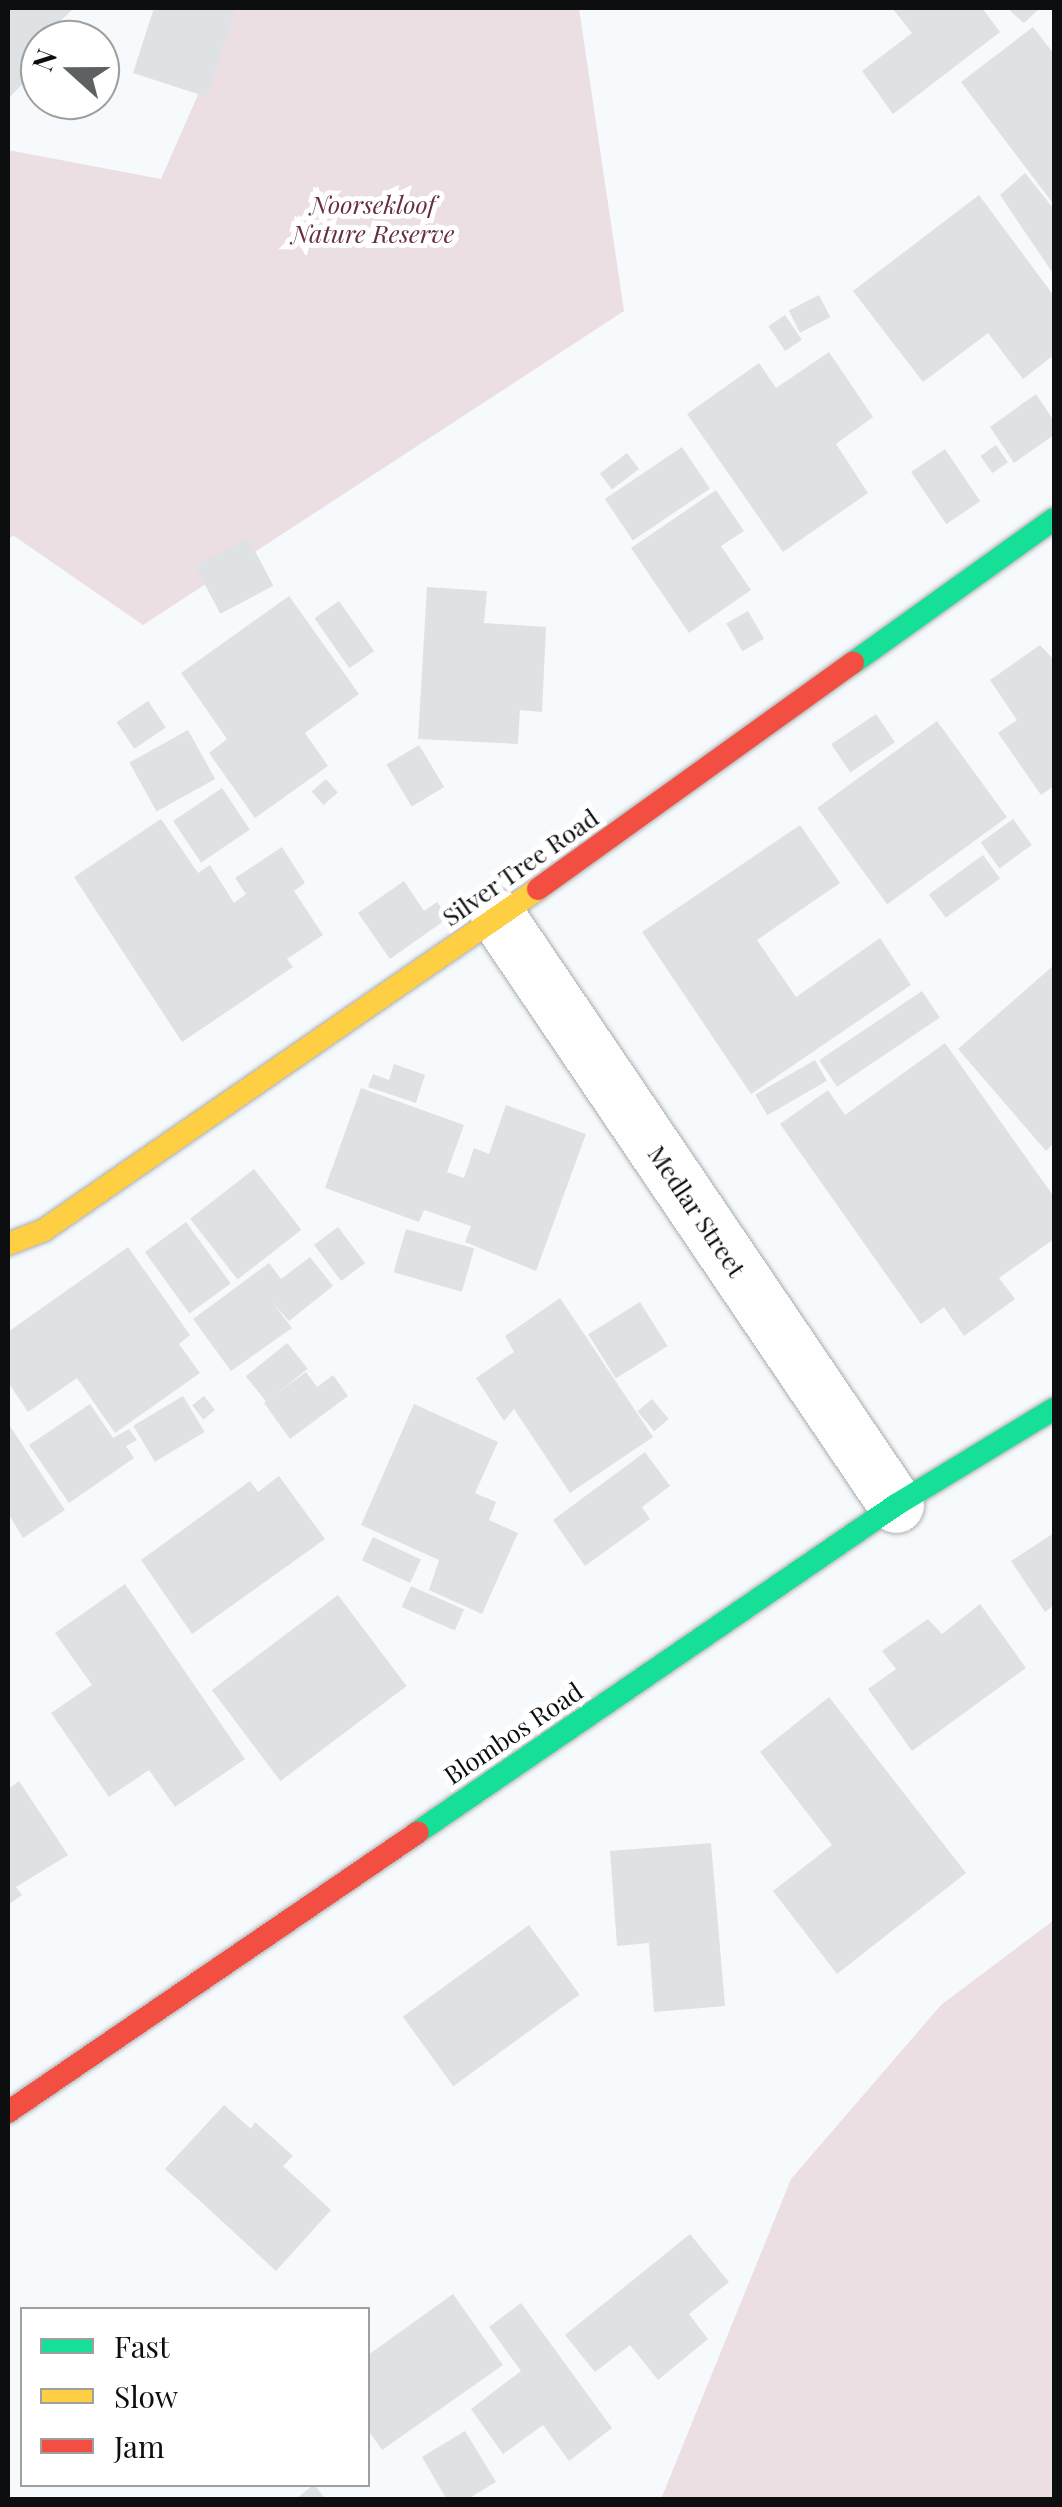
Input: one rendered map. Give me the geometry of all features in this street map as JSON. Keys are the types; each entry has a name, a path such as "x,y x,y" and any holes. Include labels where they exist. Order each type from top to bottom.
{"street":[{"name":"Silver Tree Road","path":"8,1244 44,1230 498,916 1054,520"},
{"name":"Medlar Street","path":"498,916 896,1504"},
{"name":"Blombos Road","path":"8,2112 896,1504 1054,1409"}],"green space":[{"name":"Noorsekloof Nature Reserve","path":"236,8 579,8 624,311 143,625 14,536 8,538 8,150 161,179"},
{"path":"1054,1920 1054,2499 661,2499 791,2179 941,2005"}],"building":[{"path":"8,8 72,10 61,20 20,20 20,87 8,99"},
{"path":"154,8 236,8 207,97 133,73"},
{"path":"892,8 982,8 1000,32 893,114 862,71 912,33"},
{"path":"1007,8 1040,8 1024,23"},
{"path":"1033,27 1054,54 1054,205 961,82"},
{"path":"1025,173 1054,209 1054,275 1000,195"},
{"path":"979,195 1054,296 1054,355 1023,379 988,333 923,382 853,291"},
{"path":"819,295 830,317 800,333 789,310"},
{"path":"785,315 802,340 785,351 768,326"},
{"path":"829,352 873,417 836,444 868,493 783,552 687,414 759,363 776,388"},
{"path":"1036,394 1054,421 1054,435 1014,463 990,427"},
{"path":"996,445 1008,462 992,473 980,456"},
{"path":"682,447 710,488 633,540 605,499"},
{"path":"945,449 980,501 946,524 911,472"},
{"path":"627,453 639,469 612,489 600,473"},
{"path":"716,490 744,531 721,546 751,590 689,633 631,548"},
{"path":"248,538 273,586 220,614 195,566"},
{"path":"427,587 487,591 484,623 546,627 542,712 520,710 518,744 418,739"},
{"path":"289,596 359,694 305,733 328,766 255,818 209,753 227,739 181,673"},
{"path":"339,601 374,651 349,668 314,618"},
{"path":"748,611 764,639 742,651 726,624"},
{"path":"1040,645 1054,660 1054,786 1041,795 998,733 1017,720 990,680"},
{"path":"148,701 166,728 134,749 116,722"},
{"path":"876,714 895,742 850,772 831,744"},
{"path":"937,721 1007,817 887,904 817,808"},
{"path":"188,730 215,779 157,811 129,762"},
{"path":"419,745 444,787 412,807 386,765"},
{"path":"326,779 338,793 323,805 312,791"},
{"path":"222,788 250,829 201,862 173,821"},
{"path":"161,819 198,873 210,865 234,903 246,894 235,878 282,847 305,883 294,891 323,935 287,959 293,967 182,1042 74,877"},
{"path":"1013,819 1032,845 999,868 981,843"},
{"path":"800,825 840,883 757,940 796,997 880,938 911,985 751,1094 642,932"},
{"path":"983,855 1000,878 946,918 929,894"},
{"path":"404,881 424,911 437,902 448,918 390,959 358,913"},
{"path":"1054,965 1054,1143 1046,1151 958,1049"},
{"path":"922,991 940,1018 837,1087 819,1060"},
{"path":"945,1043 1054,1197 1054,1239 999,1278 1015,1299 964,1336 944,1307 921,1324 780,1124 828,1090 845,1115"},
{"path":"815,1060 827,1081 767,1115 755,1094"},
{"path":"394,1064 425,1075 416,1103 368,1087 373,1074 389,1080"},
{"path":"361,1088 464,1125 447,1172 464,1178 474,1148 489,1154 506,1105 586,1134 536,1271 465,1242 471,1226 424,1210 419,1222 325,1188"},
{"path":"254,1169 301,1230 238,1280 190,1219"},
{"path":"186,1222 231,1283 189,1313 145,1252"},
{"path":"338,1227 365,1263 341,1281 314,1245"},
{"path":"406,1229 474,1249 462,1292 394,1272"},
{"path":"128,1247 190,1335 179,1344 200,1373 115,1433 77,1378 28,1412 8,1382 8,1332"},
{"path":"310,1257 333,1286 289,1321 273,1303 292,1328 231,1371 193,1319 269,1263 281,1279"},
{"path":"560,1298 653,1437 570,1493 514,1409 504,1421 476,1378 514,1352 505,1336"},
{"path":"640,1302 668,1346 616,1378 588,1334"},
{"path":"287,1343 308,1369 267,1402 246,1376"},
{"path":"306,1372 317,1387 333,1375 348,1396 290,1439 264,1403"},
{"path":"183,1396 205,1432 155,1462 133,1426"},
{"path":"204,1396 215,1410 203,1419 192,1405"},
{"path":"652,1399 669,1419 654,1431 637,1411"},
{"path":"90,1404 113,1438 129,1429 137,1440 126,1446 134,1458 69,1503 29,1445"},
{"path":"414,1404 498,1442 475,1493 496,1502 489,1520 518,1533 482,1614 429,1590 439,1560 361,1525"},
{"path":"8,1423 65,1510 23,1538 8,1513"},
{"path":"645,1452 670,1486 642,1507 650,1519 585,1566 553,1520"},
{"path":"279,1476 325,1539 192,1634 141,1560 250,1481 258,1492"},
{"path":"1054,1533 1054,1605 1045,1612 1011,1561"},
{"path":"373,1537 421,1559 410,1583 362,1561"},
{"path":"125,1584 245,1759 175,1807 149,1770 109,1797 51,1713 92,1685 55,1633"},
{"path":"411,1586 464,1610 455,1631 402,1607"},
{"path":"338,1595 407,1686 280,1781 212,1690"},
{"path":"980,1604 1026,1668 912,1751 868,1689 896,1669 882,1651 928,1619 942,1634"},
{"path":"829,1697 966,1873 837,1974 773,1891 832,1845 760,1752"},
{"path":"19,1781 68,1855 16,1887 22,1895 8,1905 8,1789"},
{"path":"711,1843 725,2006 654,2012 649,1943 617,1946 610,1851"},
{"path":"529,1925 580,1995 453,2086 403,2017"},
{"path":"224,2105 251,2129 255,2122 293,2156 283,2166 331,2210 276,2271 165,2169"},
{"path":"690,2234 729,2282 689,2314 708,2339 658,2380 630,2345 595,2372 565,2335"},
{"path":"453,2294 503,2365 382,2450 370,2433 370,2354"},
{"path":"521,2303 612,2428 569,2461 543,2425 503,2454 471,2409 521,2371 489,2327"},
{"path":"465,2431 496,2482 466,2500 447,2500 422,2457"},
{"path":"310,2487 316,2487 326,2500 295,2500"}],"traffic: fast":[{"path":"853,663 1054,519"},
{"path":"418,1832 896,1505 1054,1409"}],"traffic: slow":[{"path":"8,1244 44,1230 538,889"}],"traffic: jam":[{"path":"538,889 853,663"},
{"path":"8,2112 418,1832"}]}
